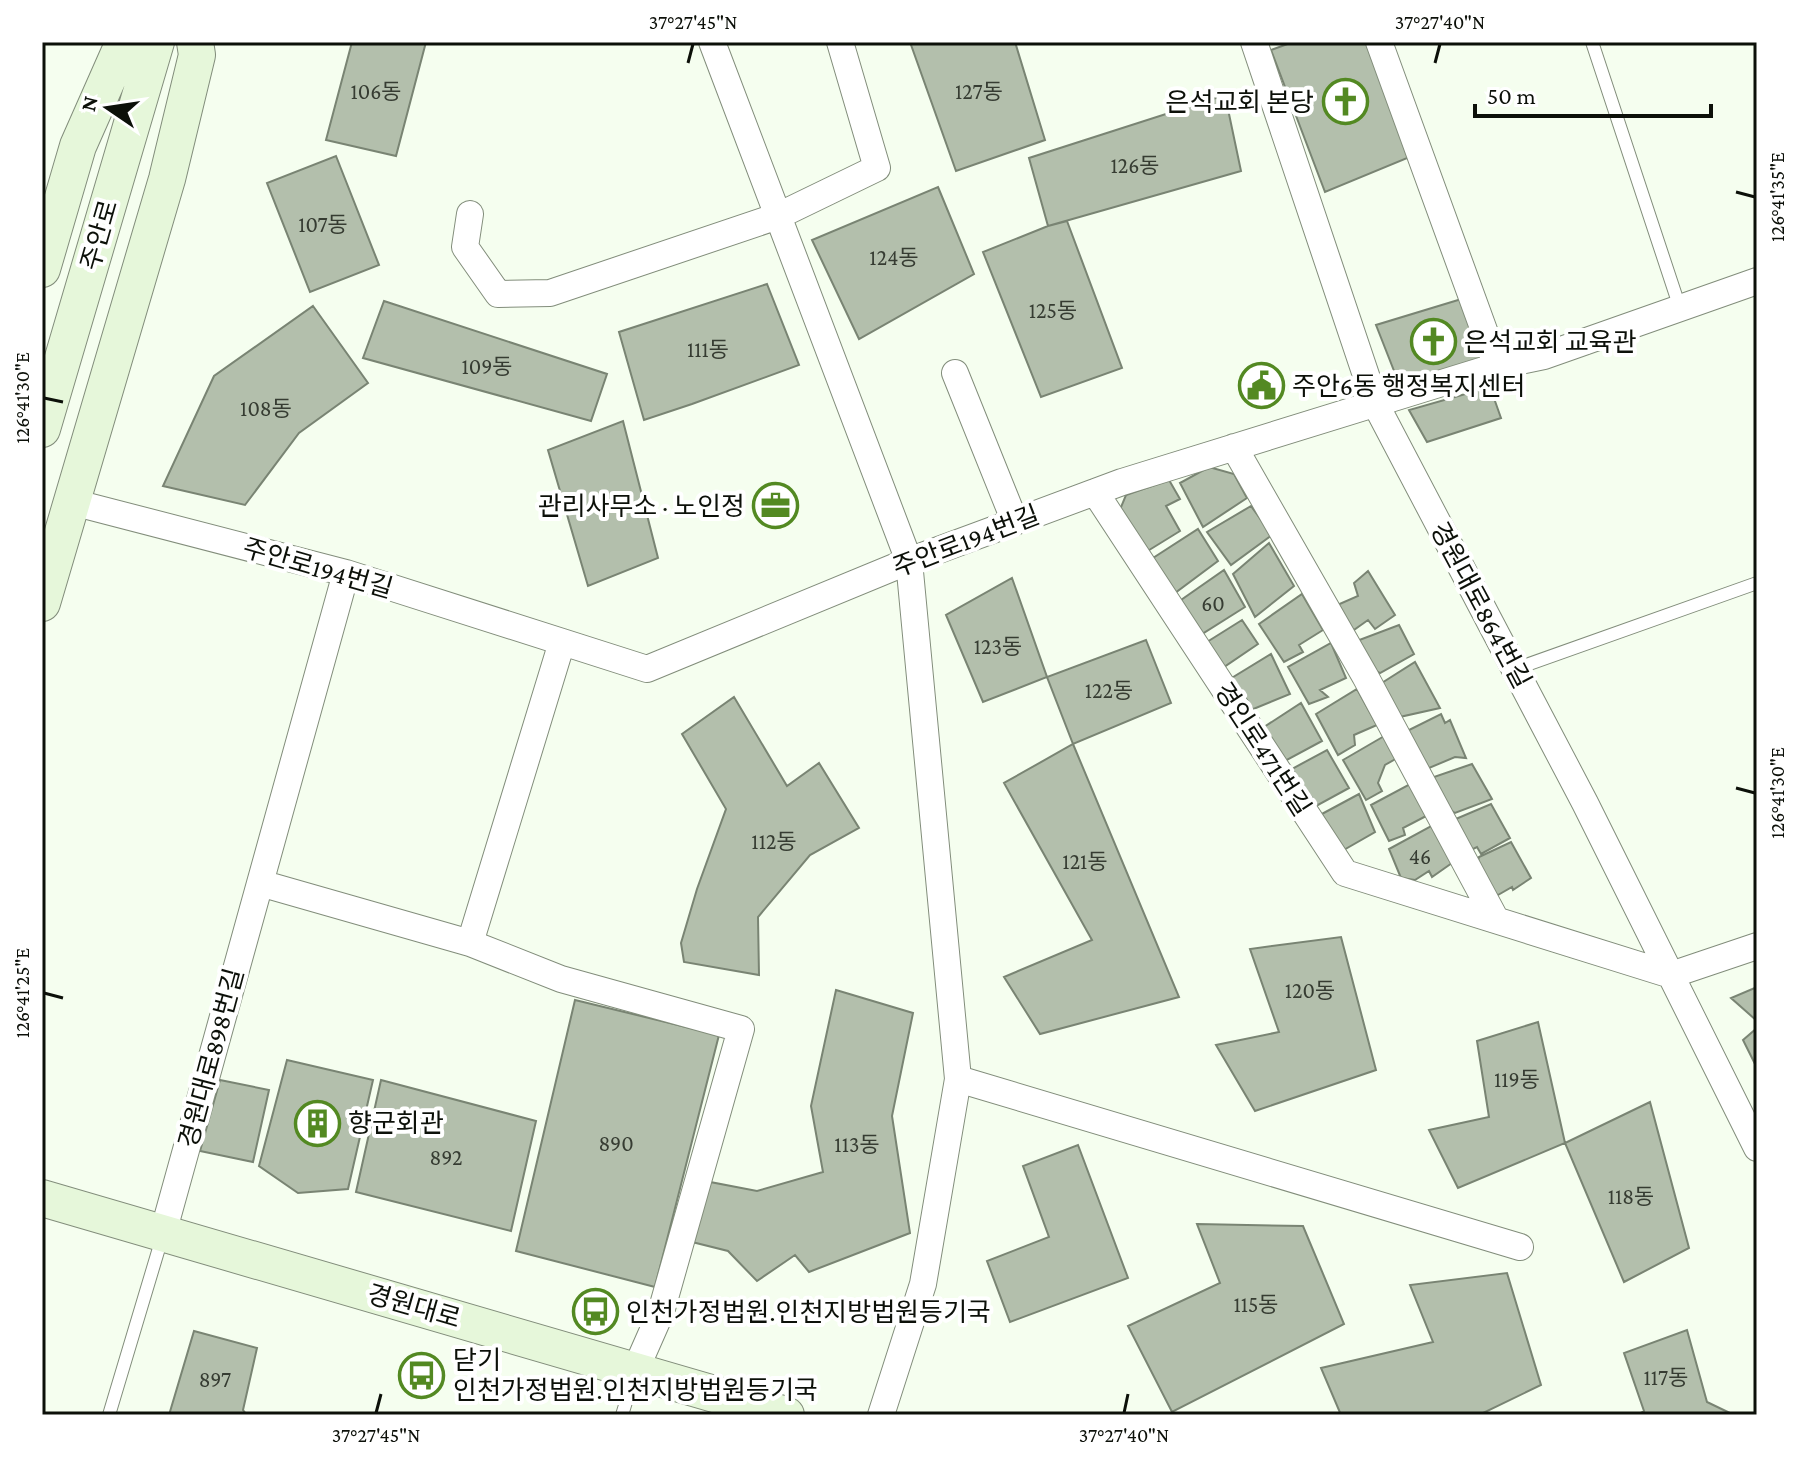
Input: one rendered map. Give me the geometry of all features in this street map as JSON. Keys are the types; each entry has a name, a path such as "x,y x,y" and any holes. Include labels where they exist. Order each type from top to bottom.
{"main road":[{"path":"42,269 78,146 124,42"},
{"name":"주안로","path":"42,429 156,42"},
{"path":"42,603 167,179 197,55 195,42"},
{"name":"경원대로","path":"42,1198 786,1415"}],"street":[{"path":"712,42 909,561 958,1079 923,1284 881,1415"},
{"path":"470,214 465,247 498,294 550,293 778,216 877,168 840,42"},
{"name":"경원대로864번길","path":"1254,42 1376,405 1585,803 1757,1148"},
{"path":"1379,42 1497,366"},
{"name":"주안로194번길","path":"72,502 346,573 647,669 909,561 1095,492 1497,366 1544,356 1757,281"},
{"path":"955,373 1015,522"},
{"path":"1234,447 1365,676 1496,920"},
{"name":"경인로471번길","path":"1095,492 1345,873 1671,975"},
{"name":"경원대로898번길","path":"163,1233 346,573"},
{"path":"470,943 562,642"},
{"path":"260,883 470,943 561,979 741,1029 661,1312 635,1371"},
{"path":"1671,975 1757,946"},
{"path":"958,1079 1520,1247"}],"lane":[{"path":"1592,42 1680,308"},
{"path":"1515,669 1757,583"},
{"path":"109,1415 163,1233"},
{"path":"622,1415 635,1371"}],"building":[{"path":"352,42 426,42 396,156 326,140"},
{"path":"910,42 1015,42 1045,140 956,171"},
{"name":"은석교회 본당","path":"1293,42 1378,42 1417,154 1325,192 1271,50"},
{"path":"1225,95 1241,171 1048,226 1029,158"},
{"path":"336,156 379,265 310,292 267,183"},
{"path":"938,187 974,274 859,339 812,240"},
{"path":"1067,221 1122,368 1041,397 983,252"},
{"path":"767,284 799,365 644,420 619,332"},
{"name":"은석교회 교육관","path":"1468,297 1490,359 1400,386 1376,325"},
{"path":"384,301 607,374 591,421 363,358"},
{"path":"313,306 368,383 299,433 245,505 163,486 214,376"},
{"path":"1490,387 1501,418 1427,442 1409,410"},
{"path":"623,421 658,558 588,586 548,450"},
{"path":"1209,467 1234,474 1247,498 1203,527 1180,483"},
{"path":"1169,480 1180,499 1166,506 1180,531 1146,552 1119,512 1126,495"},
{"path":"1251,506 1272,535 1231,565 1207,532"},
{"path":"1198,529 1218,561 1175,593 1153,558"},
{"path":"1269,543 1294,586 1255,617 1233,574"},
{"path":"1224,570 1245,607 1202,634 1181,600"},
{"path":"1368,571 1395,615 1375,629 1368,620 1351,632 1335,606 1358,596 1354,583"},
{"path":"1012,578 1047,677 983,702 946,615"},
{"path":"1302,594 1323,630 1299,645 1303,652 1284,662 1259,624"},
{"path":"1242,620 1258,644 1224,667 1207,642"},
{"path":"1399,625 1414,654 1380,673 1370,667 1354,642"},
{"path":"1146,640 1171,703 1073,744 1047,677"},
{"path":"1331,643 1346,678 1320,690 1328,697 1309,704 1288,667"},
{"path":"1271,654 1290,694 1251,710 1230,679"},
{"path":"1415,662 1440,708 1395,718 1377,686"},
{"path":"1357,689 1377,725 1354,735 1355,745 1338,755 1316,714"},
{"path":"734,697 787,786 819,763 859,828 810,855 758,917 759,975 684,962 681,943 726,809 682,734"},
{"path":"1301,703 1322,741 1285,761 1264,727"},
{"path":"1441,714 1445,723 1450,720 1466,758 1455,757 1422,771 1403,733"},
{"path":"1386,735 1399,757 1385,765 1378,783 1382,791 1366,800 1343,760"},
{"path":"1073,744 1179,997 1040,1034 1004,977 1092,940 1004,783"},
{"path":"1327,750 1349,788 1318,805 1290,770"},
{"path":"1472,764 1492,799 1455,813 1440,803 1428,779"},
{"path":"1412,783 1430,814 1403,828 1405,835 1389,841 1371,805"},
{"path":"1359,794 1375,832 1342,851 1320,815"},
{"path":"1491,804 1510,838 1481,854 1477,847 1469,851 1451,821"},
{"path":"1433,825 1452,863 1432,877 1429,871 1415,880 1401,878 1389,849"},
{"path":"1511,842 1531,878 1513,890 1512,887 1498,895 1487,891 1476,868 1479,857"},
{"path":"1341,937 1376,1070 1255,1111 1216,1045 1279,1032 1250,949"},
{"path":"1757,987 1757,1021 1731,998"},
{"path":"836,990 913,1013 892,1116 910,1233 809,1272 795,1255 757,1281 728,1251 692,1242 710,1182 757,1191 823,1172 811,1106"},
{"path":"575,1000 719,1035 655,1287 516,1251"},
{"path":"1538,1022 1565,1143 1458,1188 1429,1130 1489,1117 1477,1041"},
{"path":"1757,1028 1757,1068 1743,1040"},
{"name":"향군회관","path":"287,1060 373,1080 348,1189 298,1193 259,1166"},
{"path":"220,1080 269,1090 253,1162 200,1151"},
{"path":"381,1080 536,1121 511,1231 356,1192"},
{"path":"1650,1102 1689,1248 1624,1282 1565,1143"},
{"path":"1078,1145 1128,1278 1010,1322 987,1261 1049,1237 1023,1166"},
{"path":"1197,1224 1303,1226 1344,1324 1172,1412 1128,1326 1220,1283"},
{"path":"1507,1273 1541,1385 1479,1415 1341,1415 1321,1368 1433,1342 1410,1285"},
{"path":"1687,1330 1707,1402 1734,1415 1637,1415 1644,1411 1624,1353"},
{"path":"194,1331 257,1348 243,1410 247,1415 169,1415"}],"place":[{"name":"은석교회 본당","path":"1345,102"},
{"name":"은석교회 교육관","path":"1433,342"},
{"name":"주안6동 행정복지센터","path":"1261,386"},
{"name":"관리사무소 · 노인정","path":"776,506"},
{"name":"향군회관","path":"317,1123"},
{"name":"인천가정법원.인천지방법원등기국","path":"595,1312"},
{"name":"닫기 인천가정법원.인천지방법원등기국","path":"422,1375"}]}
